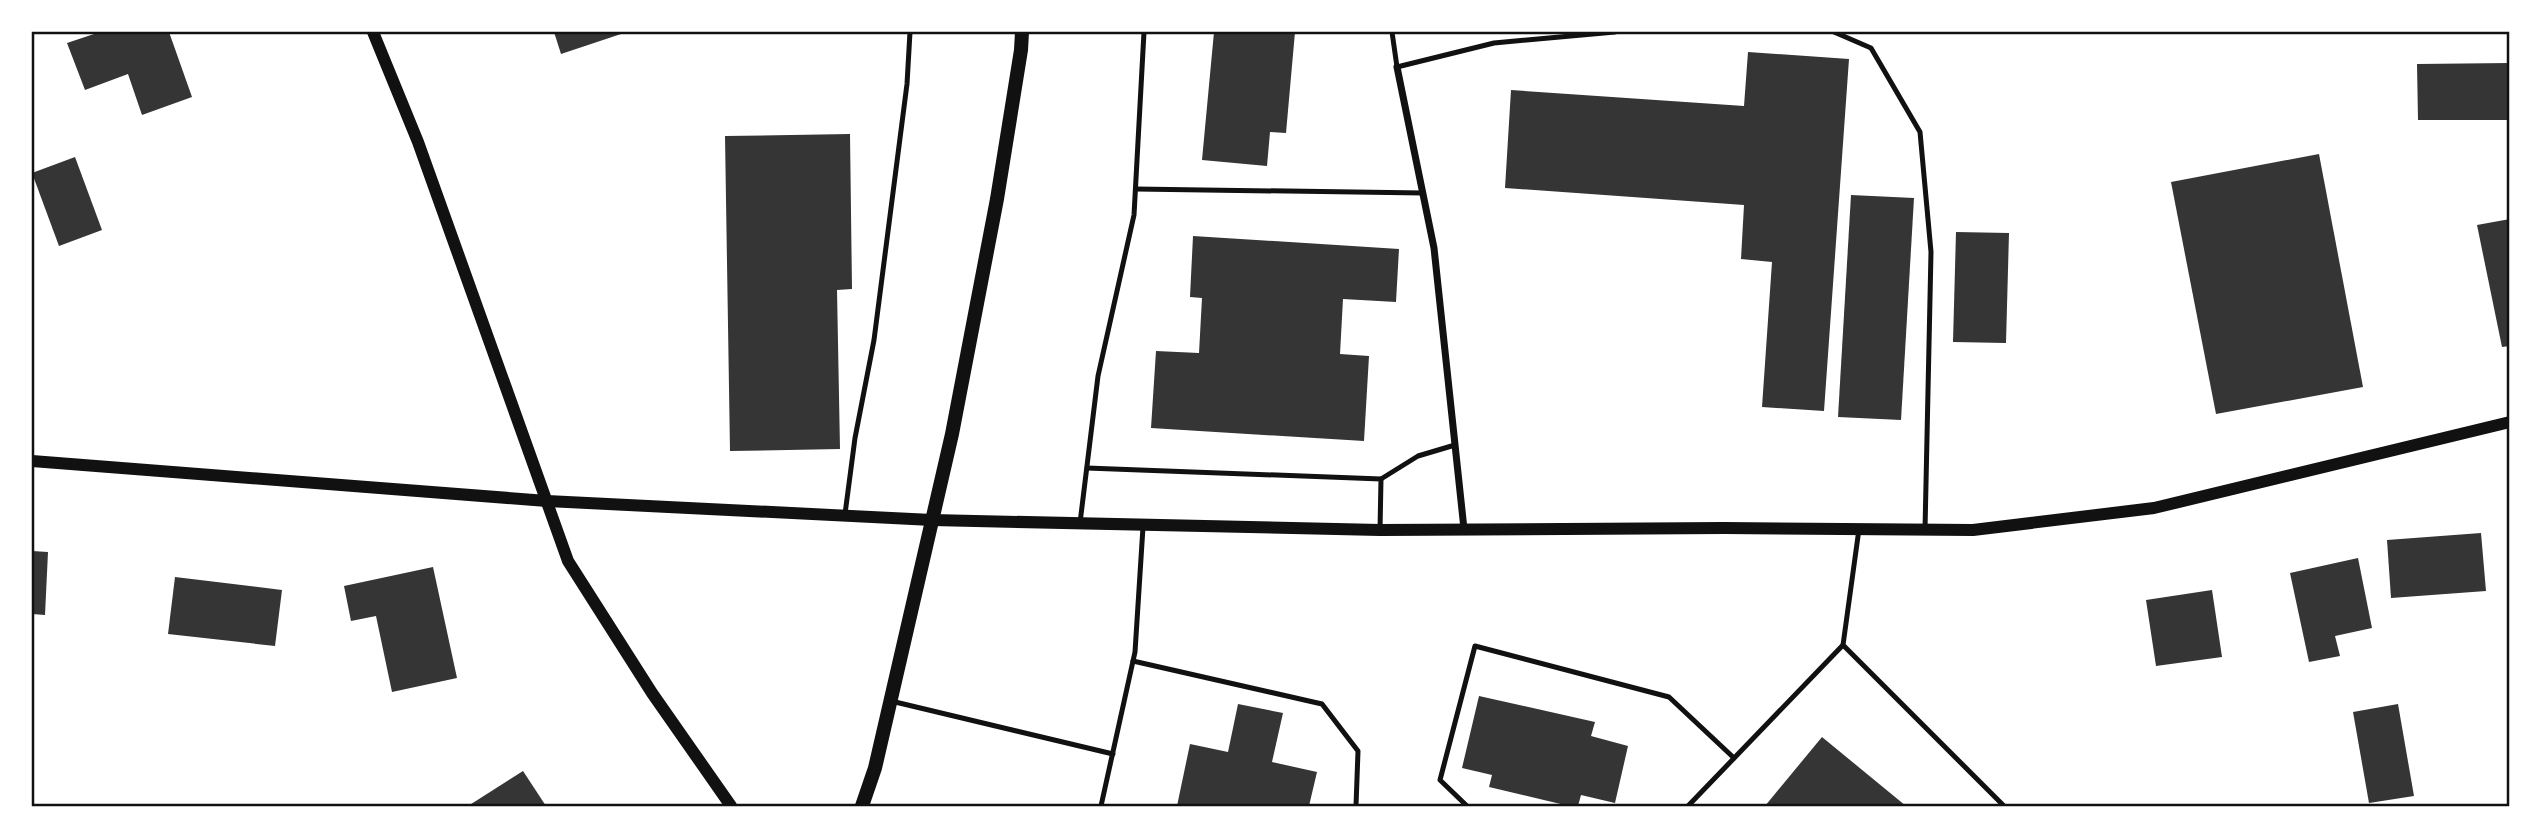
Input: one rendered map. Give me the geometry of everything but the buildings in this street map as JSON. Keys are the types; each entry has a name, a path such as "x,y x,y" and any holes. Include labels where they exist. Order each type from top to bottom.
{"main road":[{"path":"862,807 876,768 952,433 998,199 1022,32"}],"street":[{"path":"373,32 418,142 568,561 652,693 731,807"},
{"path":"1397,67 1434,248 1464,529"},
{"path":"32,461 547,501 932,520 1380,530 1973,530 2154,508 2510,422"}],"lane":[{"path":"845,515 855,438 874,340 907,84 909,32"},
{"path":"1080,523 1098,376 1135,215 1144,32"},
{"path":"1392,32 1397,67 1494,43 1615,32"},
{"path":"1834,32 1871,48 1920,132 1931,252 1925,530"},
{"path":"1136,189 1423,193"},
{"path":"1087,468 1381,479 1418,457 1455,445"},
{"path":"1380,530 1381,479"},
{"path":"1101,807 1133,661 1143,524"},
{"path":"1688,807 1843,646 1859,528"},
{"path":"1466,807 1440,780 1475,646 1669,697 1734,758"},
{"path":"1843,646 2004,807"},
{"path":"1133,661 1322,704 1358,751 1356,807"},
{"path":"891,701 1113,754"}]}
